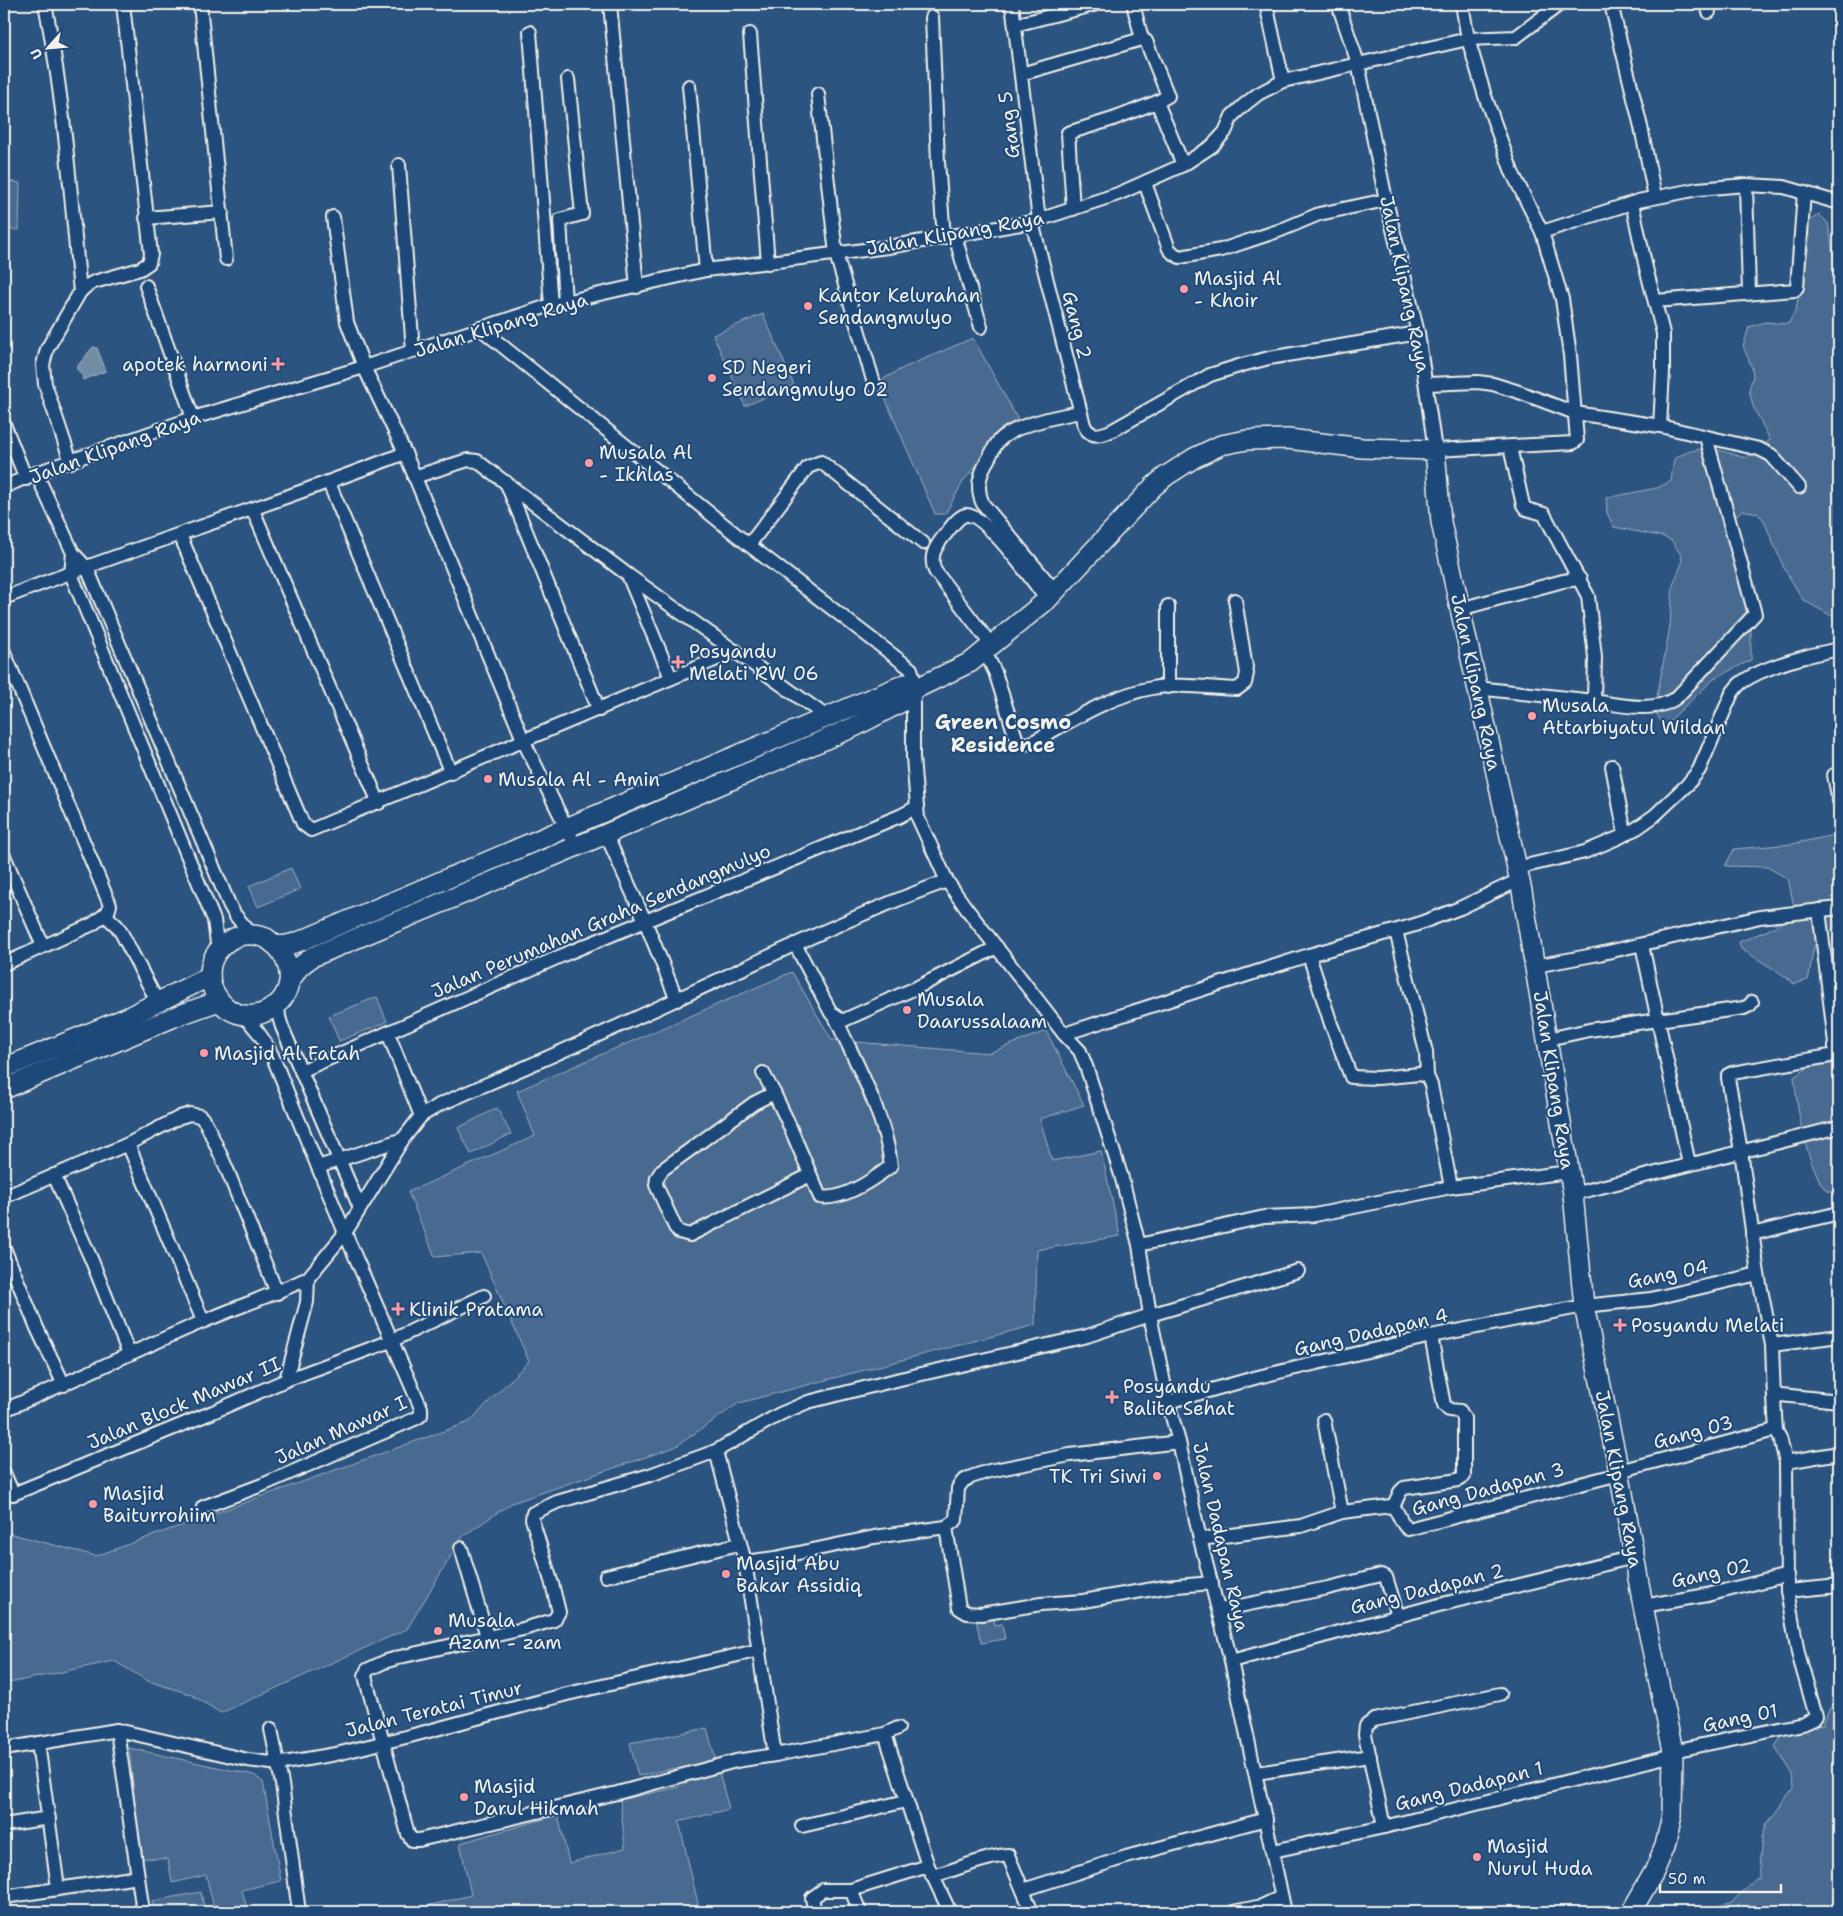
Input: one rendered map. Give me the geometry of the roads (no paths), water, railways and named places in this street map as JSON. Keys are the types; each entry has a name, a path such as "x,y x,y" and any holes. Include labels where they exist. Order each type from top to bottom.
{"main road":[{"path":"290,980 289,968 284,955 276,945 265,938 252,935 239,936 227,942 218,951 212,963 210,976 212,989 219,1001 229,1009 241,1014 254,1015 267,1012 278,1004 286,993 290,980 299,967 312,957 576,847 854,727 911,697 913,690 961,667 988,649 1052,596 1166,476 1194,458 1221,445 1247,440 1288,439 1362,448 1435,450"},
{"name":"Jalan Klipang Raya","path":"1435,450 1441,522 1518,874 1548,1040 1573,1194 1584,1306 1619,1472 1643,1606 1673,1753 1672,1815 1665,1846 1654,1872 1630,1912"},
{"path":"276,945 298,942 905,684 913,690"},
{"path":"786,735 795,753"},
{"path":"4,1068 158,1003 210,976"},
{"path":"4,1089 174,1017 219,1001"}],"street":[{"path":"45,4 67,146 80,292"},
{"path":"71,462 45,384 43,365 47,349 80,292 94,282 140,269 149,262 151,254 123,4"},
{"path":"200,4 226,259"},
{"path":"610,4 637,287"},
{"name":"Gang 5","path":"1012,4 1036,221"},
{"path":"1015,25 1097,4"},
{"path":"1073,209 1068,133 1094,126 1168,96 1146,41 1142,39 1133,4"},
{"path":"1266,4 1283,81"},
{"path":"1338,4 1358,63 1468,40 1516,37 1560,4"},
{"path":"1435,450 1573,444 1577,440 1562,299 1542,232 1512,172 1468,40 1462,4"},
{"path":"1611,4 1641,127 1655,197"},
{"path":"932,17 938,162 950,236 981,326"},
{"path":"530,32 551,306"},
{"path":"750,34 768,262"},
{"path":"1021,74 1142,39"},
{"name":"Jalan Klipang Raya","path":"4,487 193,418 364,367 565,302 706,270 836,254 1036,221 1118,194 1183,165 1212,146 1225,132 1232,116 1244,105 1258,94 1283,81 1358,63 1386,200 1418,333 1427,384 1435,450"},
{"path":"565,302 560,220 582,214 568,79"},
{"path":"689,86 706,270"},
{"path":"818,94 836,254 875,387"},
{"path":"1157,102 1183,165"},
{"path":"399,164 412,351"},
{"path":"1145,183 1169,249 1180,257 1221,250 1281,230 1319,214 1386,200"},
{"path":"1542,232 1632,203 1698,189 1746,185 1784,187 1837,203"},
{"path":"1746,185 1749,293"},
{"path":"1655,301 1792,290 1797,287 1804,193"},
{"path":"1632,203 1663,333 1664,372 1660,426"},
{"path":"146,218 222,212"},
{"path":"333,217 347,322 364,367 405,453 524,742 576,847"},
{"name":"Gang 2","path":"1036,221 1080,412 1085,428 1090,434 1098,435 1113,430 1210,375 1242,365 1269,358 1418,333"},
{"path":"146,286 193,418"},
{"name":"Jalan Dadapan Raya","path":"480,328 749,545 911,669 913,690 913,757 918,818 947,881 1064,1034 1080,1051 1121,1175 1139,1245 1150,1315 1168,1402 1179,1442 1200,1539 1232,1661 1285,1912"},
{"path":"1427,384 1478,382 1493,384 1575,413 1660,426 1759,449 1771,455 1799,487"},
{"path":"1052,596 983,504 979,491 979,481 997,442 1003,437 1034,422 1080,412"},
{"path":"4,424 73,553 86,568 229,904 235,915 252,935"},
{"path":"1477,688 1638,706 1666,704 1677,697 1755,614 1706,437"},
{"path":"1510,447 1522,505 1526,509 1544,514 1588,596 1595,657 1594,702"},
{"path":"4,598 329,483 405,453"},
{"path":"414,477 472,460 477,461 628,575 827,717"},
{"path":"749,545 808,467 821,462 923,542"},
{"path":"506,482 599,710"},
{"path":"329,483 451,773"},
{"path":"253,510 379,803"},
{"path":"1052,596 982,522 973,516 966,515 960,518 938,543 933,554 932,564 935,571 988,649 1017,741 1022,744 1031,743 1107,703 1152,688 1168,686 1237,689 1245,683 1247,673 1234,600"},
{"path":"180,536 305,826 311,830 315,830 451,773 736,651"},
{"path":"73,553 71,574 214,920 218,951"},
{"path":"628,575 671,678"},
{"path":"1460,609 1563,581 1580,579"},
{"path":"1168,606 1168,686"},
{"path":"1064,1034 1309,955 1414,925 1460,908 1518,874 1584,852 1625,834 1654,816 1688,785 1698,770 1732,693 1740,683 1773,668 1839,649"},
{"path":"4,652 108,910 158,1003"},
{"path":"1612,766 1625,834"},
{"path":"1834,775 1839,800"},
{"name":"Jalan Perumahan Graha Sendangmulyo","path":"301,1071 570,952 900,816 917,807"},
{"path":"606,834 645,921 677,1000"},
{"path":"4,856 43,946"},
{"path":"4,1410 308,1278 345,1233 403,1139 421,1116 439,1105 677,1000 795,944 947,881"},
{"path":"1535,966 1642,945 1760,916 1839,908"},
{"path":"4,964 93,924 108,910"},
{"path":"1818,910 1835,1054 1728,1075 1741,1151 1758,1274 1772,1345 1776,1431 1780,1438 1786,1462 1787,1591 1839,1586"},
{"path":"1396,931 1426,1052 1426,1076 1431,1085 1451,1187"},
{"path":"763,1073 787,1120 820,1197 829,1199 860,1186 891,1166 889,1144 876,1111 836,1019 826,1004 795,944"},
{"path":"1642,945 1689,1164"},
{"path":"836,1019 845,1021 997,947"},
{"path":"1309,955 1331,1024 1351,1077 1378,1078 1420,1074 1426,1076"},
{"path":"1548,1040 1589,1030 1744,1008 1752,1002"},
{"path":"278,1004 282,1027 360,1208"},
{"path":"241,1014 262,1036 272,1055 345,1233"},
{"path":"388,1033 421,1116"},
{"path":"774,1093 754,1102 662,1170 657,1178 656,1186 674,1228 690,1235 810,1175"},
{"path":"4,1197 128,1144 180,1117 190,1114 203,1119 226,1167 277,1293"},
{"path":"1573,1194 1839,1127"},
{"path":"318,1167 403,1139"},
{"path":"128,1144 203,1322"},
{"path":"1139,1245 1256,1219 1315,1215 1451,1187 1569,1172"},
{"path":"54,1175 130,1354"},
{"path":"1752,1234 1839,1213"},
{"name":"Jalan Mawar I","path":"203,1507 262,1485 421,1415 420,1408 345,1233"},
{"path":"4,1248 37,1328 64,1385"},
{"path":"898,1728 885,1734 736,1761 617,1793 412,1840 408,1834 365,1676 367,1670 400,1657 550,1622 557,1616 558,1612 552,1584 532,1520 536,1511 556,1502 650,1475 716,1451 780,1414 808,1402 1088,1336 1150,1315 1298,1271"},
{"name":"Gang 04","path":"1584,1306 1650,1299 1758,1274"},
{"path":"286,1380 307,1302 308,1278"},
{"name":"Jalan Block Mawar II","path":"4,1473 13,1494 286,1380 391,1340 484,1296"},
{"name":"Gang Dadapan 4","path":"1168,1402 1286,1370 1431,1336 1584,1306"},
{"path":"1393,1507 1404,1488 1458,1480 1464,1474 1464,1418 1460,1411 1449,1410 1444,1405 1431,1336"},
{"path":"1772,1345 1839,1336"},
{"path":"1774,1398 1781,1395 1839,1401"},
{"path":"1324,1420 1342,1512"},
{"name":"Gang 03","path":"1619,1472 1771,1430 1776,1431"},
{"path":"745,1562 775,1558 874,1537 946,1527 956,1520 958,1488 963,1481 971,1476 989,1471 1070,1455 1179,1442"},
{"path":"716,1451 745,1562 776,1755"},
{"path":"1786,1462 1839,1453"},
{"name":"Gang Dadapan 3","path":"1200,1539 1301,1526 1342,1512 1391,1506 1408,1529 1619,1472"},
{"path":"946,1527 959,1608 966,1613 981,1614 1040,1604 1083,1601 1165,1588 1212,1583"},
{"path":"606,1576 739,1544"},
{"path":"461,1548 487,1636"},
{"name":"Gang Dadapan 2","path":"1232,1661 1398,1616 1634,1557"},
{"path":"1220,1610 1381,1575 1386,1577 1398,1616"},
{"name":"Gang 02","path":"1643,1606 1707,1595 1788,1575"},
{"name":"Gang 01","path":"1673,1753 1793,1726 1814,1719 1816,1716 1798,1653 1787,1591"},
{"name":"Jalan Teratai Timur","path":"117,1730 248,1760 278,1764 336,1754 567,1694 760,1650"},
{"path":"1384,1827 1365,1730 1366,1726 1374,1720 1500,1694"},
{"path":"271,1729 278,1764 299,1912"},
{"path":"4,1749 117,1730 143,1912"},
{"path":"885,1734 930,1871 950,1912"},
{"path":"38,1742 58,1888"},
{"name":"Gang Dadapan 1","path":"1273,1851 1384,1827 1673,1753"},
{"path":"1256,1773 1370,1756"},
{"path":"802,1826 906,1801"},
{"path":"4,1825 49,1818"},
{"path":"1024,1890 1126,1857 1266,1819"},
{"path":"815,1912 812,1898 823,1890 851,1890 930,1871 957,1870 988,1858 1008,1855 1032,1912"},
{"path":"4,1897 138,1877"},
{"path":"851,1890 860,1912"},
{"path":"1233,1912 1262,1906 1281,1898"}],"place":[{"name":"Masjid Al - Khoir","path":"1184,289"},
{"name":"Kantor Kelurahan Sendangmulyo","path":"808,306"},
{"name":"apotek harmoni","path":"278,364"},
{"name":"SD Negeri Sendangmulyo 02","path":"712,378"},
{"name":"Musala Al - Ikhlas","path":"589,463"},
{"name":"Posyandu Melati RW 06","path":"678,662"},
{"name":"Musala Attarbiyatul Wildan","path":"1532,716"},
{"name":"Musala Al - Amin","path":"488,779"},
{"name":"Musala Daarussalaam","path":"907,1010"},
{"name":"Masjid Al Fatah","path":"204,1053"},
{"name":"Klinik Pratama","path":"398,1309"},
{"name":"Posyandu Melati","path":"1620,1325"},
{"name":"Posyandu Balita Sehat","path":"1112,1397"},
{"name":"TK Tri Siwi","path":"1157,1476"},
{"name":"Masjid Baiturrohiim","path":"93,1504"},
{"name":"Masjid Abu Bakar Assidiq","path":"726,1574"},
{"name":"Musala Azam - zam","path":"438,1631"},
{"name":"Masjid Darul Hikmah","path":"464,1797"},
{"name":"Masjid Nurul Huda","path":"1477,1857"}],"district":[{"name":"Green Cosmo Residence","path":"1003,734"}]}
